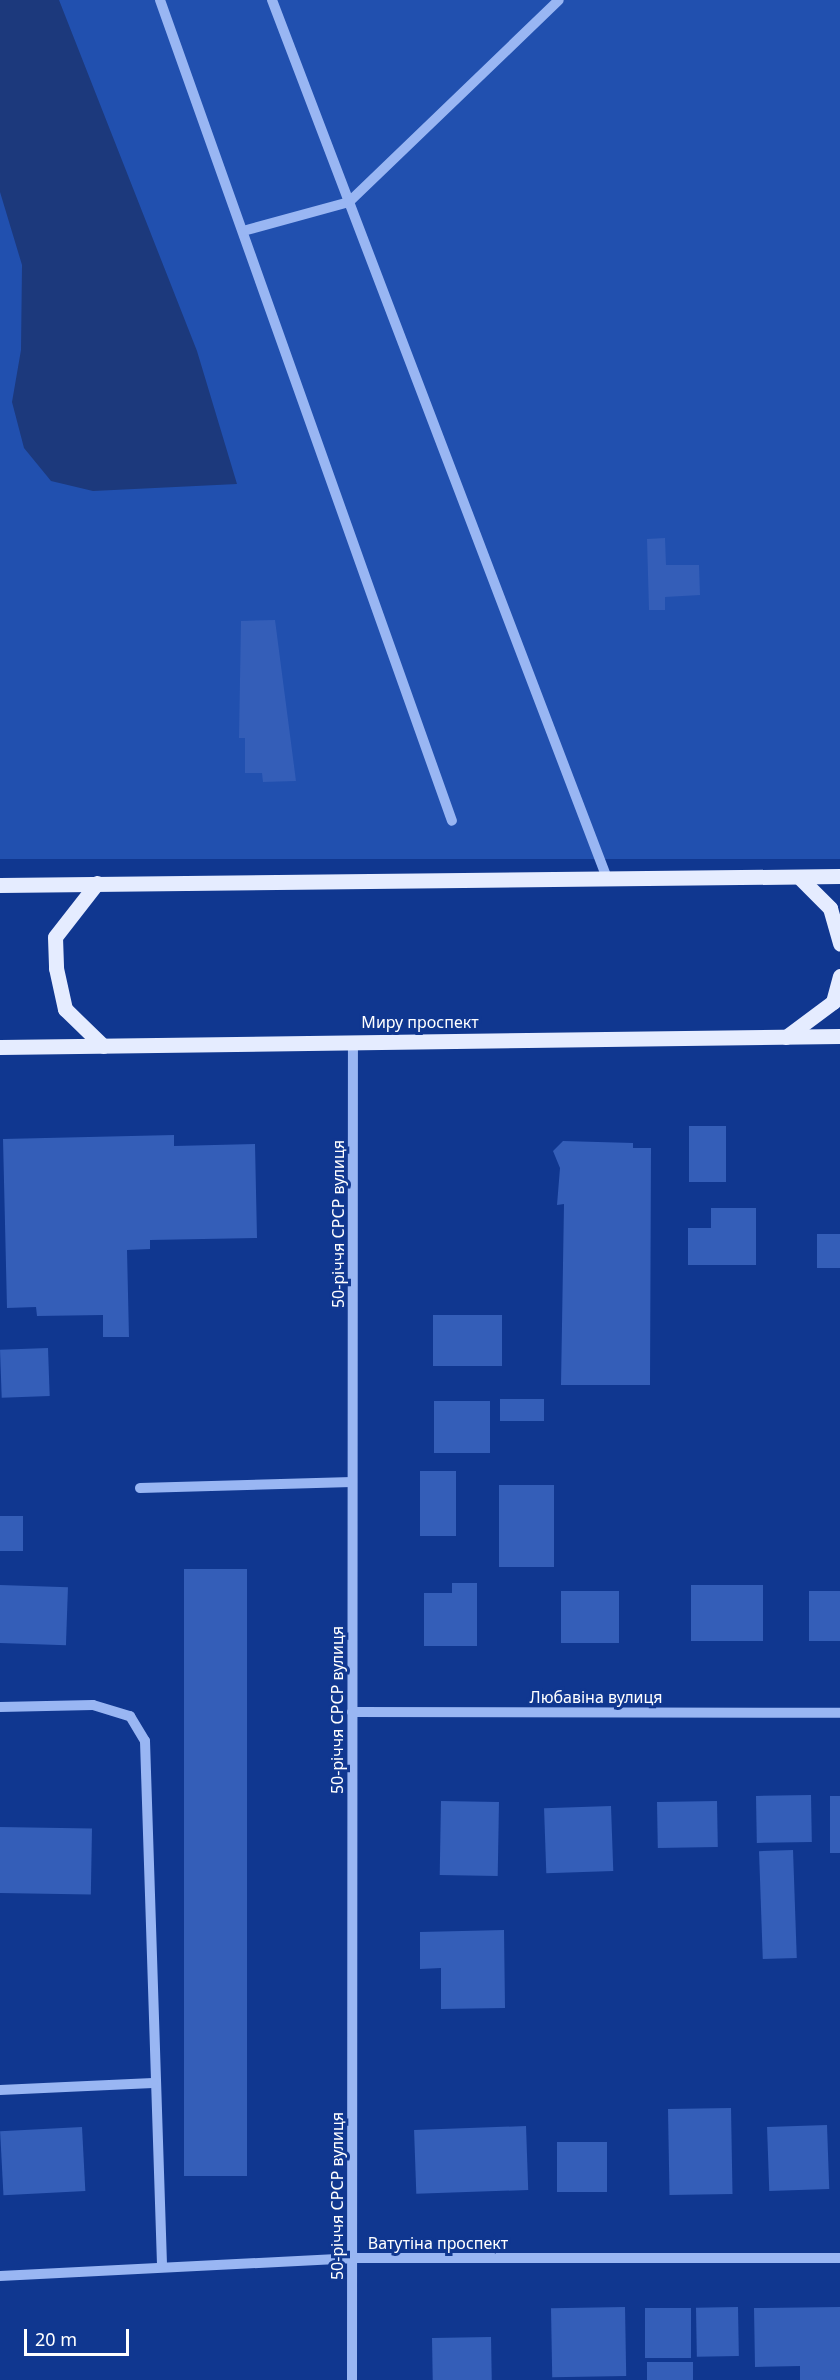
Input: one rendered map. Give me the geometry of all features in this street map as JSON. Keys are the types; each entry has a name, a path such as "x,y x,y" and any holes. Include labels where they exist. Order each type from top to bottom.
{"main road":[{"path":"799,876 830,908 840,944"},
{"path":"0,885 840,876"},
{"path":"97,883 55,937 56,968 65,1009 103,1046"},
{"path":"786,1036 832,1002 840,976"},
{"name":"Миру проспект","path":"0,1047 840,1036"}],"street":[{"path":"160,0 452,821"},
{"path":"272,0 607,878"},
{"path":"243,231 349,202 560,0"},
{"name":"50-річчя СРСР вулиця","path":"352,2380 353,1041"},
{"path":"140,1488 352,1482"},
{"path":"0,1707 93,1706 130,1716 145,1741 153,2083 162,2265"},
{"name":"Любавіна вулиця","path":"352,1712 840,1713"},
{"path":"0,2090 153,2083"},
{"name":"Ватутіна проспект","path":"0,2276 162,2265 352,2258 840,2258"}],"shaded area":[{"path":"0,0 840,0 840,859 0,859"},
{"path":"0,0 59,0 197,351 237,484 93,491 51,481 24,448 12,402 21,350 22,265 0,192"}],"building":[{"path":"665,538 666,565 699,565 700,595 665,597 665,610 649,610 647,539"},
{"path":"275,620 296,781 263,782 262,773 245,773 245,738 239,738 241,621"},
{"path":"689,1126 726,1126 726,1182 689,1182"},
{"path":"174,1135 174,1146 255,1144 257,1238 150,1240 150,1249 127,1250 129,1337 103,1337 103,1315 37,1316 36,1307 7,1308 3,1139"},
{"path":"563,1141 633,1143 633,1148 651,1148 650,1385 561,1385 564,1204 557,1205 560,1168 553,1151"},
{"path":"711,1208 756,1208 756,1265 688,1265 688,1228 711,1228"},
{"path":"817,1234 840,1234 840,1268 817,1268"},
{"path":"433,1315 502,1315 502,1366 433,1366"},
{"path":"48,1348 50,1396 2,1398 0,1350"},
{"path":"500,1399 544,1399 544,1421 500,1421"},
{"path":"434,1401 490,1401 490,1453 434,1453"},
{"path":"420,1471 456,1471 456,1536 420,1536"},
{"path":"499,1485 554,1485 554,1567 499,1567"},
{"path":"0,1516 23,1516 23,1551 0,1551"},
{"path":"184,1569 247,1569 247,2176 184,2176"},
{"path":"452,1583 477,1583 477,1646 424,1646 424,1593 452,1593"},
{"path":"0,1585 68,1587 66,1645 0,1643"},
{"path":"691,1585 763,1585 763,1641 691,1641"},
{"path":"561,1591 619,1591 619,1643 561,1643"},
{"path":"809,1591 840,1591 840,1641 809,1641"},
{"path":"811,1795 812,1842 757,1843 756,1796"},
{"path":"830,1796 840,1796 840,1853 830,1853"},
{"path":"441,1801 499,1802 498,1876 440,1875"},
{"path":"717,1801 718,1847 658,1848 657,1802"},
{"path":"611,1806 613,1871 546,1873 544,1808"},
{"path":"0,1827 92,1829 91,1895 0,1893"},
{"path":"793,1850 797,1958 763,1959 759,1851"},
{"path":"504,1930 505,2008 441,2009 441,1968 420,1969 420,1932"},
{"path":"731,2108 733,2194 670,2195 668,2109"},
{"path":"827,2125 829,2189 769,2191 767,2127"},
{"path":"526,2126 528,2190 416,2194 414,2130"},
{"path":"82,2127 85,2191 3,2195 0,2131"},
{"path":"557,2142 607,2142 607,2192 557,2192"},
{"path":"625,2307 626,2376 552,2377 551,2308"},
{"path":"738,2307 739,2356 697,2357 696,2308"},
{"path":"840,2307 840,2380 800,2380 800,2366 755,2367 754,2308"},
{"path":"645,2308 691,2308 691,2358 645,2358"},
{"path":"491,2337 492,2380 433,2380 432,2338"},
{"path":"647,2362 693,2362 693,2380 647,2380"}]}
